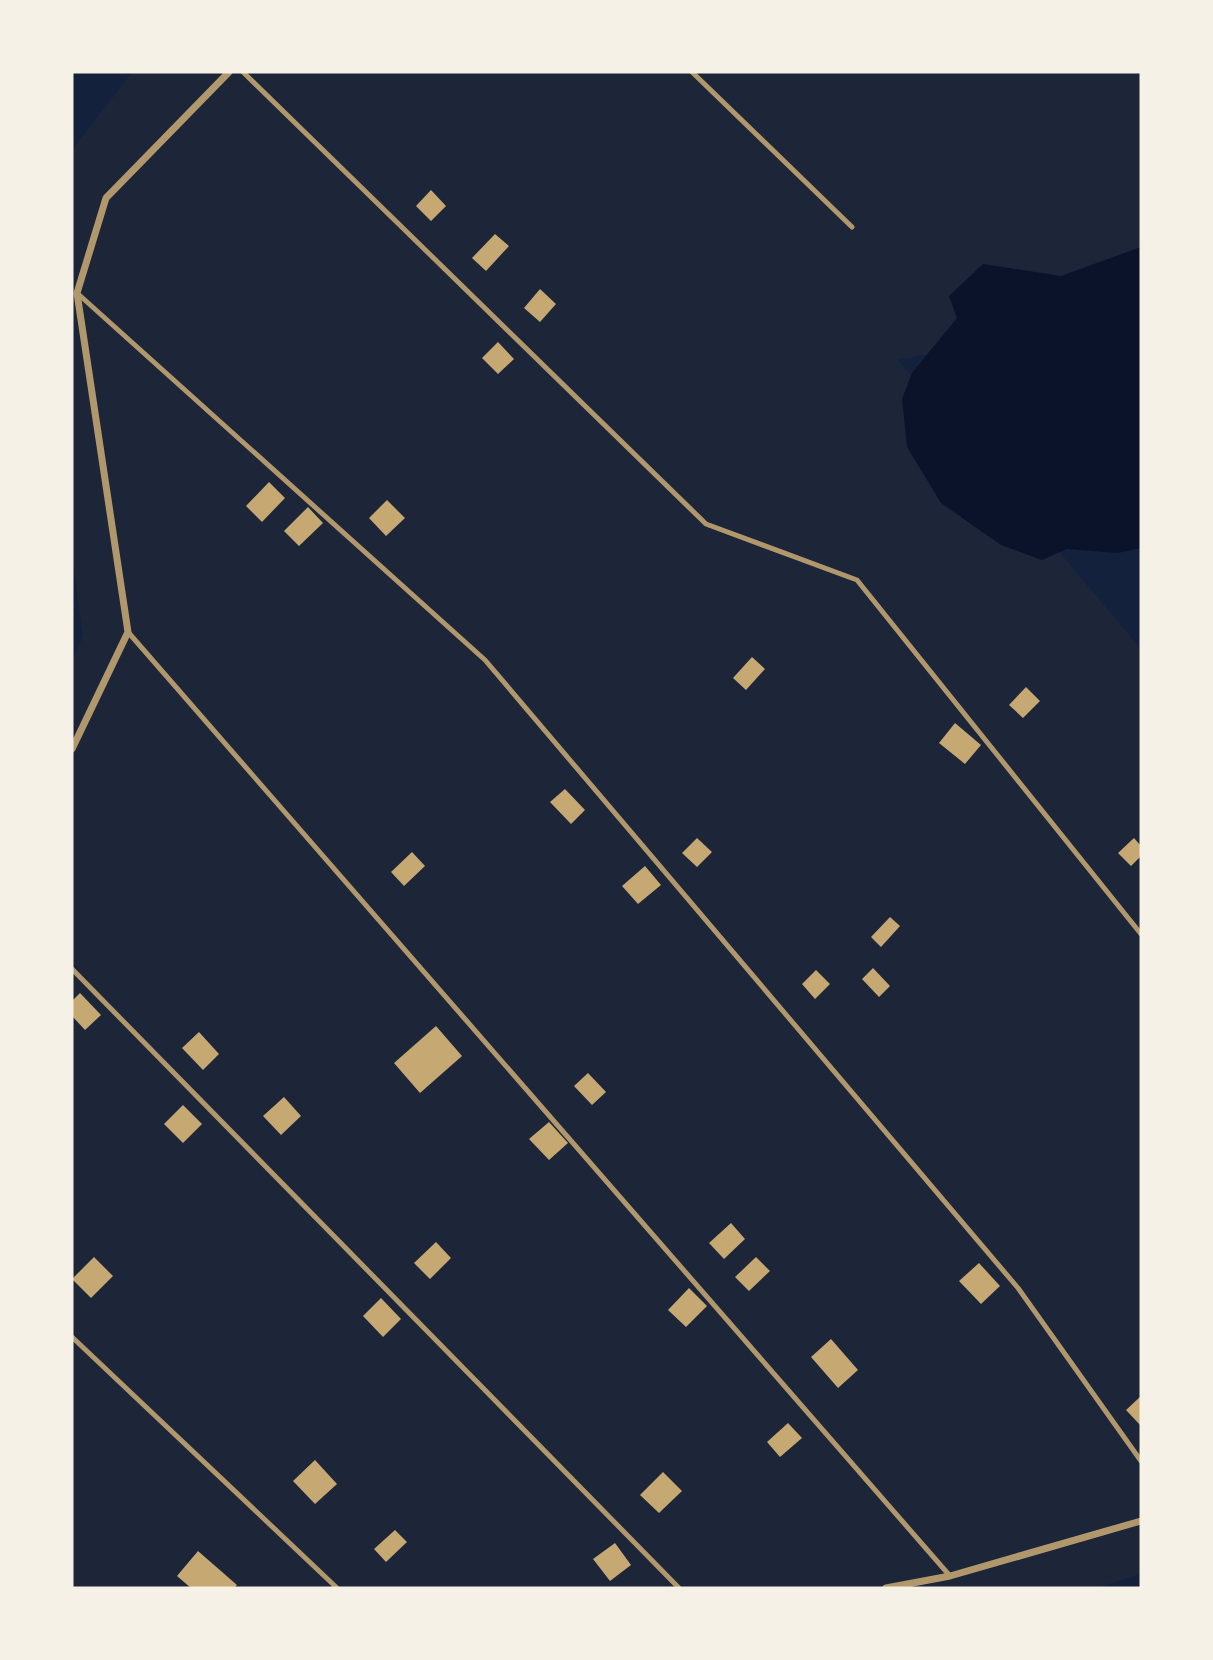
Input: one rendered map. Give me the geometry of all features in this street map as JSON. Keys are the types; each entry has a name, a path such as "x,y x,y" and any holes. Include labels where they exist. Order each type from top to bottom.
{"street":[{"path":"72,749 128,632 77,293 106,198 229,72"},
{"path":"886,1588 950,1576 1141,1521"}],"lane":[{"path":"243,72 706,524 857,580 1141,934"},
{"path":"692,72 852,227"},
{"path":"77,293 485,660 1018,1288 1141,1461"},
{"path":"128,632 950,1576"},
{"path":"72,969 679,1588"},
{"path":"72,1337 337,1588"}],"shaded area":[{"path":"132,72 1141,72 1141,311 898,360 1141,649 1141,1574 1096,1588 72,1588 72,659 83,636 72,557 72,150"},
{"path":"1141,247 1141,548 1118,553 1067,549 1042,560 1001,545 941,503 907,447 902,399 912,373 957,318 949,296 983,264 1061,276"}],"building":[{"path":"431,190 446,206 431,221 416,206"},
{"path":"495,234 509,246 486,271 472,258"},
{"path":"540,289 556,304 540,322 524,308"},
{"path":"498,342 514,359 498,374 482,358"},
{"path":"269,482 285,498 262,522 246,506"},
{"path":"387,500 405,518 386,536 369,518"},
{"path":"308,507 323,523 299,546 284,531"},
{"path":"752,657 765,669 746,690 733,678"},
{"path":"1026,687 1040,701 1023,718 1009,705"},
{"path":"955,723 981,745 965,764 939,743"},
{"path":"565,789 585,810 571,824 550,802"},
{"path":"697,838 712,852 697,867 682,853"},
{"path":"1134,838 1141,846 1141,856 1131,866 1118,853"},
{"path":"412,852 425,866 404,886 391,872"},
{"path":"645,866 661,885 638,904 622,886"},
{"path":"890,917 900,926 881,947 871,937"},
{"path":"873,968 890,986 879,997 862,979"},
{"path":"816,970 830,984 815,999 802,984"},
{"path":"80,993 101,1015 85,1030 72,1016 72,1001"},
{"path":"436,1026 462,1056 420,1093 394,1063"},
{"path":"199,1032 219,1054 203,1070 182,1048"},
{"path":"588,1073 606,1092 592,1105 574,1086"},
{"path":"284,1097 301,1116 281,1135 263,1116"},
{"path":"183,1105 202,1124 183,1143 164,1124"},
{"path":"549,1122 568,1143 549,1160 529,1139"},
{"path":"731,1223 745,1239 724,1259 709,1243"},
{"path":"436,1242 451,1258 430,1279 414,1263"},
{"path":"94,1257 113,1276 91,1298 72,1279"},
{"path":"756,1257 770,1271 749,1291 735,1277"},
{"path":"979,1263 1000,1286 981,1304 959,1281"},
{"path":"689,1288 707,1306 686,1327 668,1310"},
{"path":"381,1298 401,1319 383,1337 363,1316"},
{"path":"831,1339 858,1370 838,1388 811,1357"},
{"path":"1141,1396 1141,1426 1126,1410"},
{"path":"788,1423 802,1438 780,1457 767,1442"},
{"path":"315,1460 337,1484 315,1504 293,1481"},
{"path":"663,1472 682,1491 659,1513 640,1495"},
{"path":"395,1530 407,1542 386,1562 374,1549"},
{"path":"615,1543 631,1565 610,1581 593,1559"},
{"path":"198,1551 237,1585 234,1588 191,1588 177,1576"}]}
